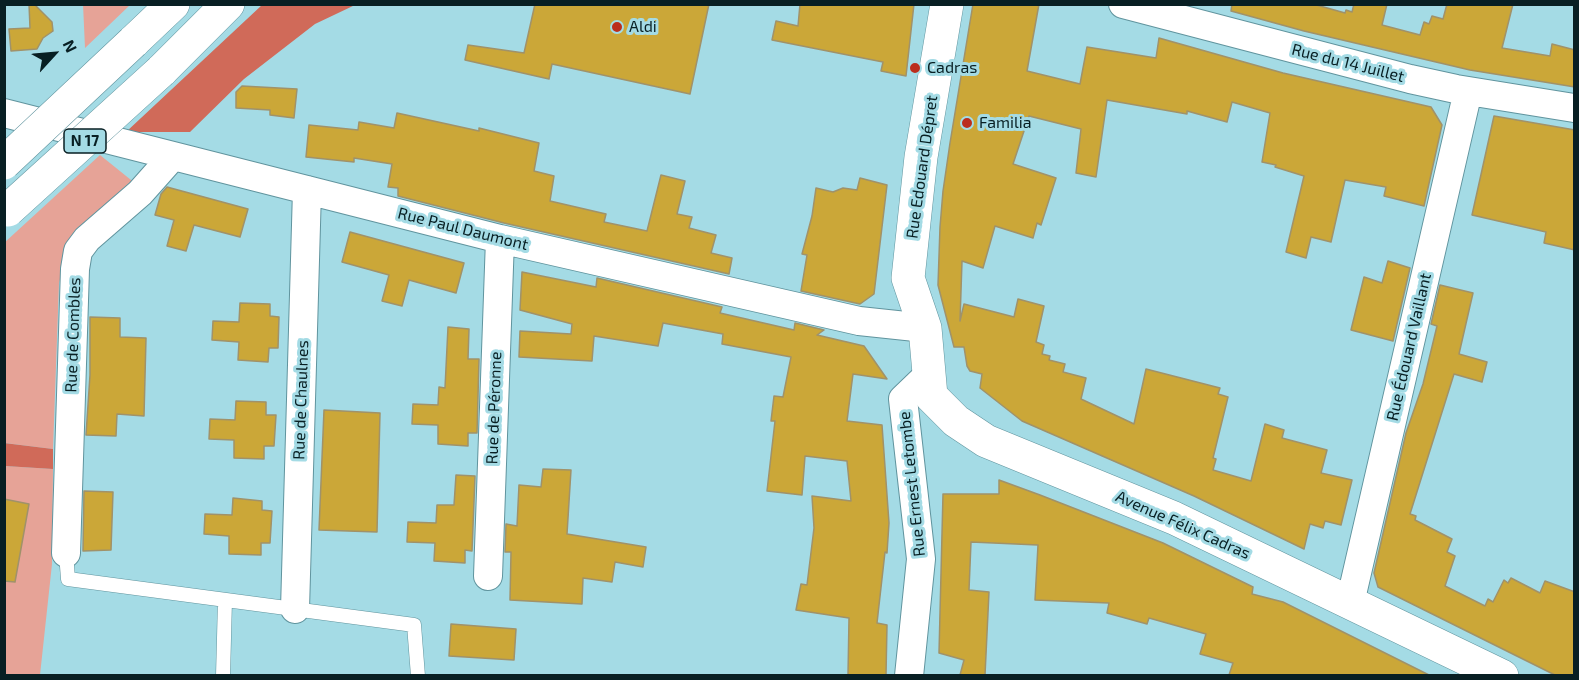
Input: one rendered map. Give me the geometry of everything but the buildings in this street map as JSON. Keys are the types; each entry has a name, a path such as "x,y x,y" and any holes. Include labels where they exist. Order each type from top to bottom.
{"main road":[{"name":"N 17","path":"4,164 173,4"},
{"name":"N 17","path":"6,211 161,71 228,4"},
{"name":"Rue Edouard Dépret","path":"925,328 908,278 921,157 947,4"},
{"name":"Avenue Félix Cadras","path":"925,328 931,396 956,421 986,441 1174,518 1502,675"}],"street":[{"name":"Rue du 14 Juillet","path":"1123,4 1376,70 1468,91 1575,108"},
{"name":"Rue Édouard Vaillant","path":"1350,603 1468,91"},
{"name":"Rue Paul Daumont","path":"4,113 500,239 859,321 925,328"},
{"name":"Rue de Combles","path":"66,553 75,268 78,251 87,238 140,193 172,157"},
{"name":"Rue de Chaulnes","path":"295,609 307,190"},
{"name":"Rue de Péronne","path":"488,576 500,239"},
{"name":"Rue Ernest Letombe","path":"909,675 921,558 903,399 928,375"}],"lane":[{"path":"66,553 68,579 414,626 418,675"},
{"path":"223,675 225,600"}],"shaded area":[{"path":"83,4 130,4 130,5 85,48"},
{"path":"262,5 355,5 315,24 244,79 190,132 126,132"},
{"path":"100,155 136,184 70,241 59,283 53,449 5,443 4,243"},
{"path":"4,443 53,449 53,469 5,466"},
{"path":"4,466 53,469 52,564 40,675 5,675"}],"place":[{"name":"Aldi","path":"617,27"},
{"name":"Cadras","path":"915,68"},
{"name":"Familia","path":"967,123"}]}
